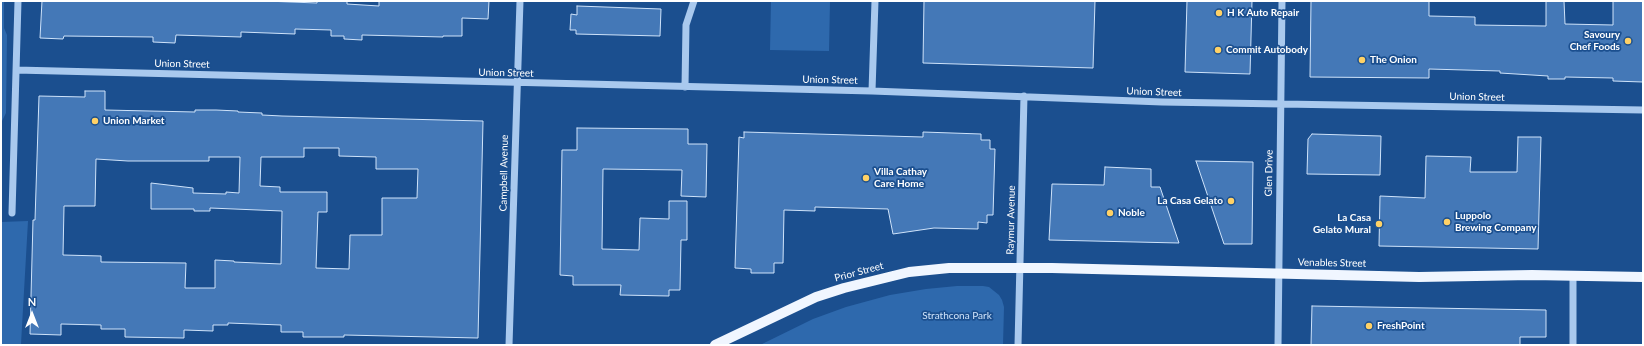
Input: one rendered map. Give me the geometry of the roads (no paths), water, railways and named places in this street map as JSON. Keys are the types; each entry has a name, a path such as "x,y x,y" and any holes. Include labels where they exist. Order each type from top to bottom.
{"main road":[{"name":"Prior Street","path":"714,345 816,298 871,280 909,272 949,268 1020,268"},
{"name":"Venables Street","path":"1020,268 1419,277 1573,275 1643,277"}],"street":[{"path":"12,213 18,1"},
{"name":"Campbell Avenue","path":"509,345 516,83 520,1"},
{"path":"685,87 686,25 694,1"},
{"path":"872,91 874,1"},
{"name":"Glen Drive","path":"1278,345 1282,1"},
{"name":"Union Street","path":"16,70 872,91 1280,105 1643,110"},
{"name":"Raymur Avenue","path":"1018,345 1024,96"},
{"path":"1573,275 1573,345"}],"place":[{"name":"H K Auto Repair","path":"1219,13"},
{"name":"Savoury Chef Foods","path":"1628,41"},
{"name":"Commit Autobody","path":"1218,50"},
{"name":"The Onion","path":"1362,60"},
{"name":"Union Market","path":"95,121"},
{"name":"Villa Cathay Care Home","path":"866,178"},
{"name":"La Casa Gelato","path":"1231,201"},
{"name":"Noble","path":"1110,213"},
{"name":"Luppolo Brewing Company","path":"1447,222"},
{"name":"La Casa Gelato Mural","path":"1379,224"},
{"name":"FreshPoint","path":"1369,326"}],"park label":[{"name":"Strathcona Park","path":"957,316"}]}
